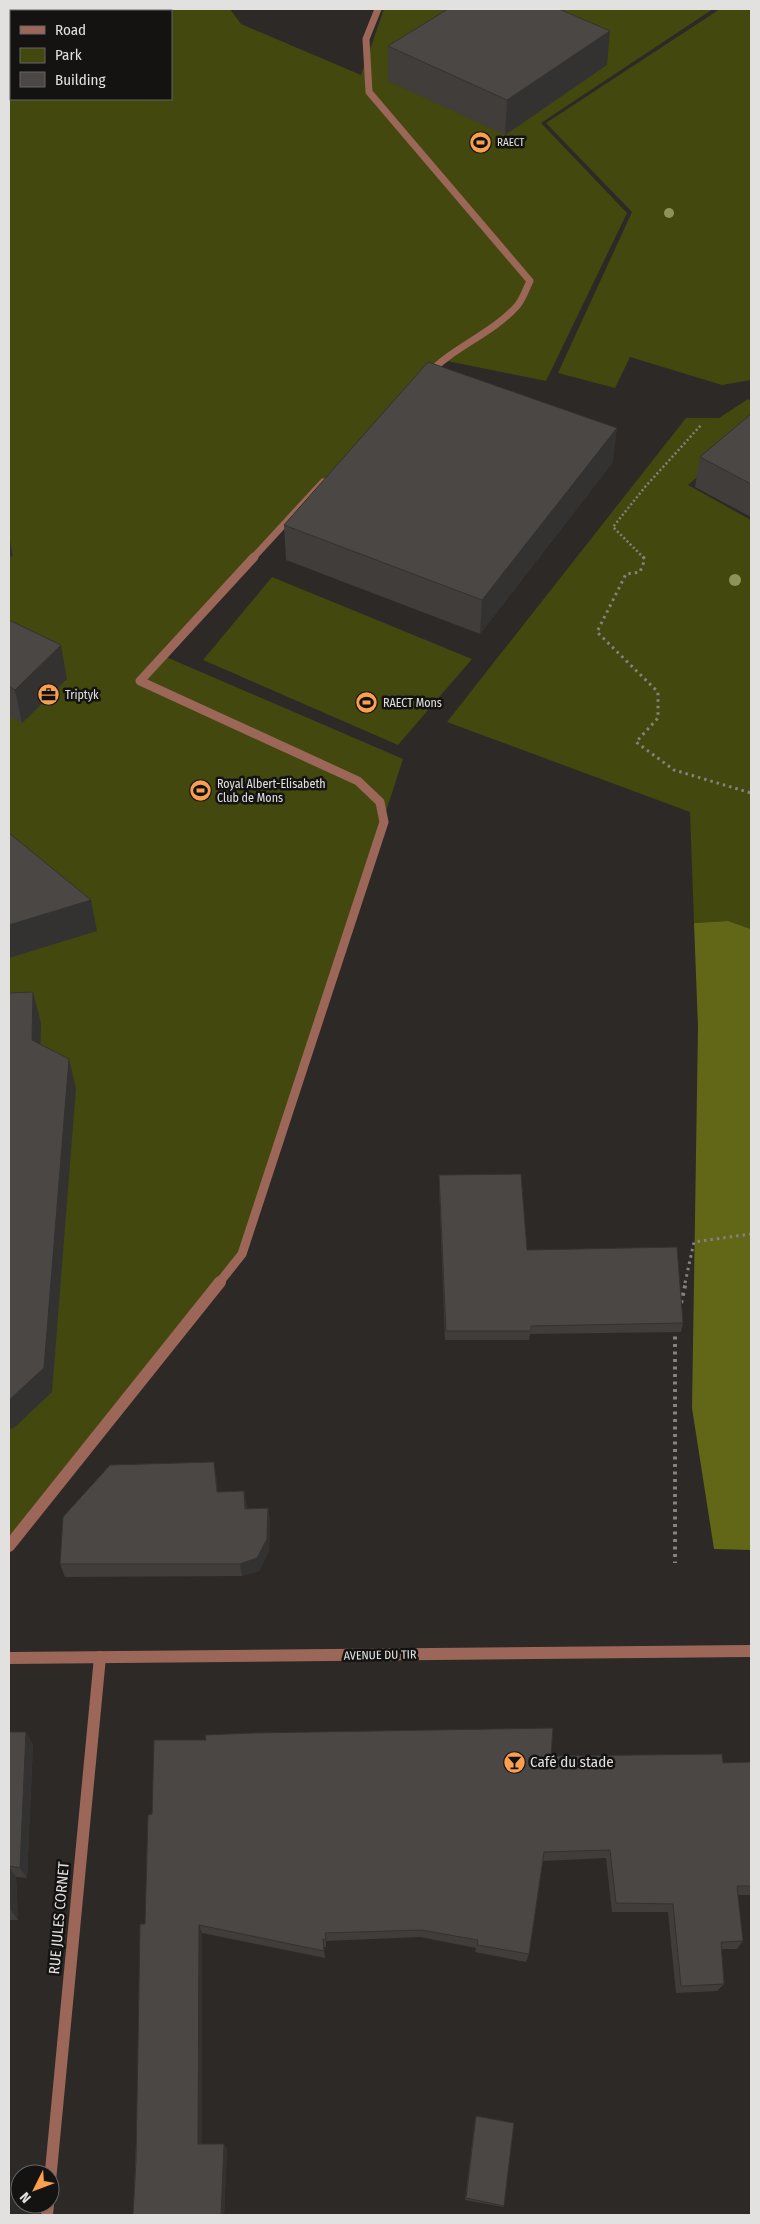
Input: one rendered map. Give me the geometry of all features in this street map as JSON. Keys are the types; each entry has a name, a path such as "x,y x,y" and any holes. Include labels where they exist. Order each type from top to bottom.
{"street":[{"path":"378,9 366,39 369,92 530,281 518,305 476,339 442,359 422,380"},
{"path":"9,1546 242,1254 384,822 380,802 358,781 140,681 332,472"},
{"name":"AVENUE DU TIR","path":"9,1658 751,1651"},
{"name":"RUE JULES CORNET","path":"52,2164 100,1657"}],"path":[{"path":"702,424 662,466 653,480 613,526 645,559 640,572 626,574 597,632 658,692 658,718 636,742 674,770 751,793"},
{"path":"680,1310 694,1242 751,1234"},
{"path":"675,1563 675,1329 677,1320"}],"green space":[{"name":"Royal Albert-Elisabeth Club de Mons","path":"9,9 230,9 241,24 361,75 384,9 713,9 541,123 627,213 546,381 442,360 164,656 403,759 242,1254 9,1546"},
{"path":"720,9 751,9 751,380 722,385 630,357 615,388 558,373 632,212 546,123"},
{"path":"748,399 751,401 751,413 748,419 751,430 688,485 751,520 751,929 728,921 694,923 690,812 447,722 686,418 719,418"},
{"name":"RAECT Mons","path":"272,577 472,659 398,745 203,660"},
{"path":"728,921 751,929 751,1550 714,1549 692,1408 698,1027 694,923"}],"building":[{"path":"448,9 559,9 610,31 507,100 388,46"},
{"path":"428,362 617,428 482,600 284,525"},
{"path":"751,414 751,484 700,457"},
{"path":"9,620 61,645 15,690 9,686"},
{"path":"9,833 91,900 9,925"},
{"path":"33,992 32,1040 69,1059 44,1368 9,1400 9,993"},
{"path":"521,1174 527,1250 677,1247 683,1323 531,1326 531,1331 446,1331 439,1175"},
{"path":"214,1462 217,1492 244,1491 245,1509 268,1508 267,1539 257,1558 240,1564 60,1564 63,1517 110,1465"},
{"path":"553,1728 551,1756 722,1754 723,1763 751,1762 751,1886 737,1886 743,1941 721,1942 724,1984 681,1986 673,1904 616,1903 610,1850 544,1852 529,1954 477,1945 478,1940 421,1930 325,1933 326,1940 323,1939 324,1951 199,1925 198,2144 224,2144 221,2215 133,2215 136,2161 140,1924 145,1924 148,1815 152,1814 154,1740 206,1740 205,1735 253,1733"},
{"path":"9,1732 26,1732 20,1868 9,1866"},
{"path":"9,1879 11,1910 9,1910"},
{"path":"476,2116 514,2123 504,2206 466,2198"}],"place":[{"name":"RAECT","path":"481,142"},
{"name":"Triptyk","path":"49,695"},
{"name":"RAECT Mons","path":"367,703"},
{"name":"Royal Albert-Elisabeth Club de Mons","path":"201,791"},
{"name":"Café du stade","path":"514,1762"}]}
